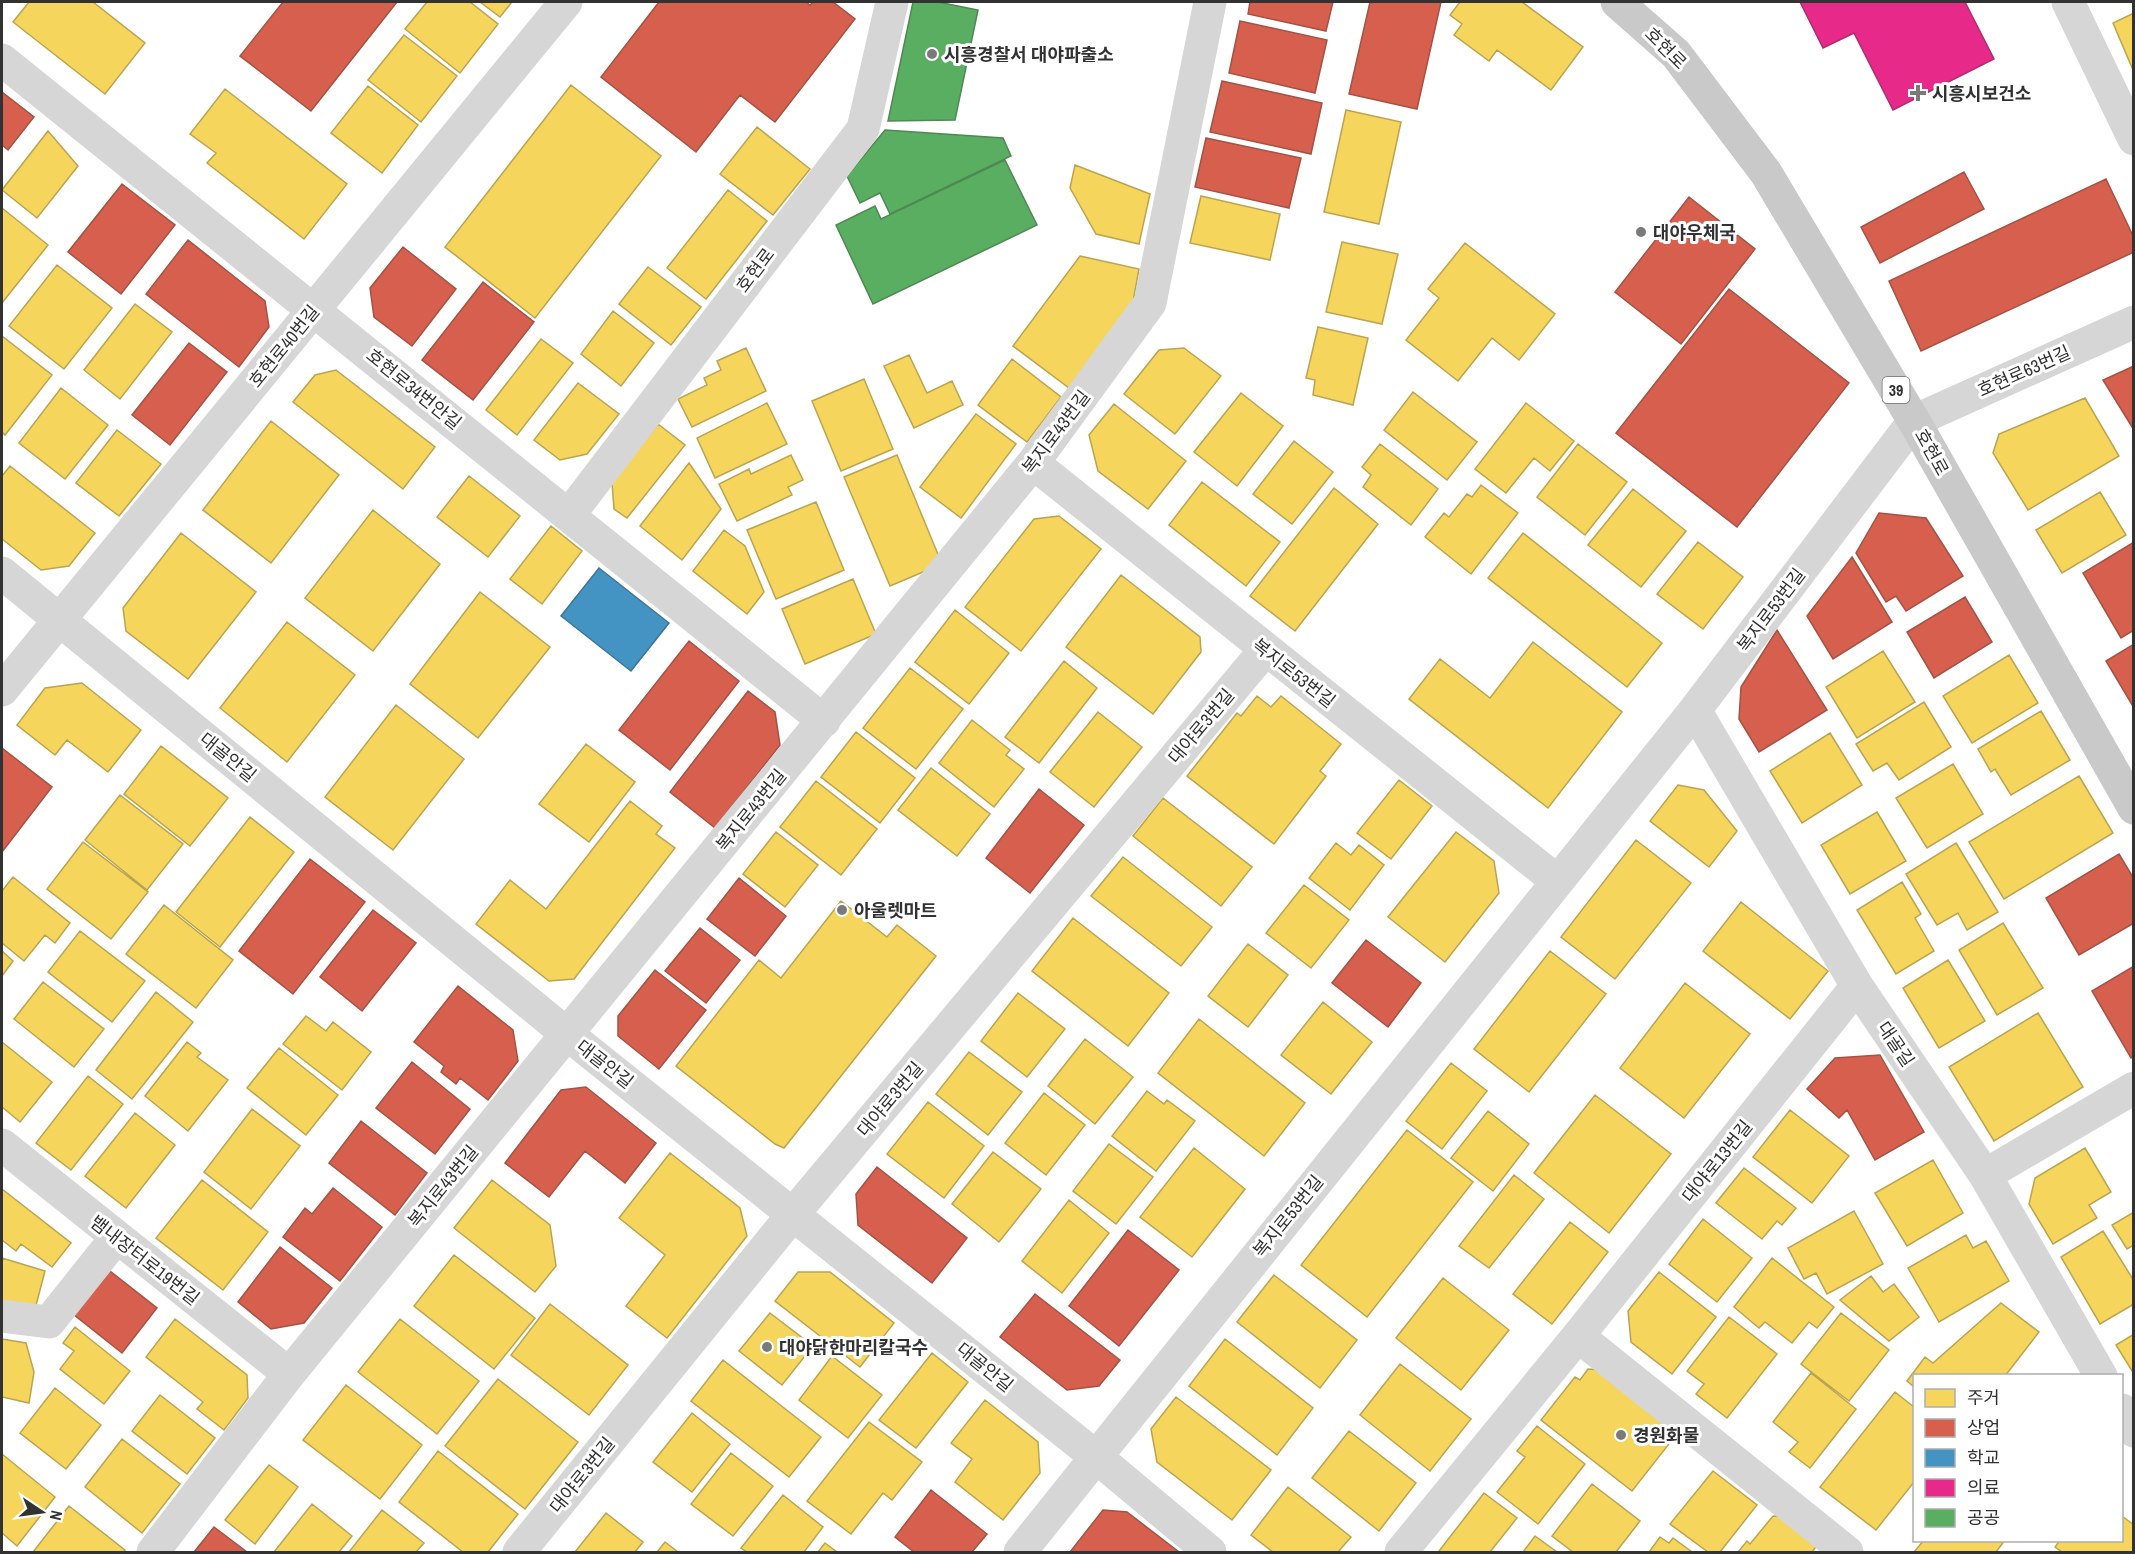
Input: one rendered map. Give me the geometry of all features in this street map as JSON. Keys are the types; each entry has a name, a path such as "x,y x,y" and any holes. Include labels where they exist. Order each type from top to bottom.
{"main road":[{"name":"호현로","path":"1617,2 1676,54 1766,172 1914,421 2133,808"}],"street":[{"name":"호현로40번길","path":"2,690 566,2"},
{"name":"호현로","path":"569,515 863,129 892,2"},
{"name":"복지로43번길","path":"153,1552 289,1374 1033,464 1150,303 1210,2"},
{"path":"2068,2 2133,138"},
{"name":"호현로34번안길","path":"2,60 824,721"},
{"name":"호현로63번길","path":"1914,421 2133,322"},
{"name":"복지로53번길","path":"1020,1552 1695,710 1914,421"},
{"name":"복지로53번길","path":"1033,464 1557,881"},
{"name":"대골안길","path":"2,573 567,1034 794,1213 1210,1552"},
{"name":"대야로3번길","path":"519,1552 794,1213 1265,650"},
{"name":"대골길","path":"1695,710 1857,986 1985,1175 2100,1374"},
{"name":"대야로13번길","path":"1401,1552 1578,1336 1857,986"},
{"path":"1985,1175 2133,1088"},
{"name":"뱀내장터로19번길","path":"2,1145 289,1374"},
{"path":"2,1317 49,1322 116,1238"},
{"path":"1578,1336 1847,1552"},
{"path":"2123,1414 2133,1431"}],"building: 주거":[{"path":"29,2 93,2 145,43 105,94 13,22"},
{"path":"427,2 470,2 498,24 460,73 405,29"},
{"path":"480,2 512,2 500,17"},
{"path":"1460,2 1522,2 1583,47 1551,90 1497,50 1489,61 1454,35 1462,24 1450,15"},
{"path":"2134,13 2134,69 2133,70 2113,23"},
{"path":"404,35 457,76 421,122 368,80"},
{"path":"571,85 661,156 535,318 445,247"},
{"path":"368,86 418,125 382,173 331,133"},
{"path":"225,89 347,184 304,239 207,163 216,153 190,134"},
{"path":"1346,110 1401,122 1379,224 1324,212"},
{"path":"757,127 810,169 773,215 720,174"},
{"path":"48,131 78,166 37,218 2,190"},
{"path":"1075,165 1150,194 1139,244 1096,234 1070,188"},
{"path":"728,190 767,221 706,299 667,268"},
{"path":"1201,196 1280,214 1270,260 1190,243"},
{"path":"2,208 48,245 2,303"},
{"path":"1342,242 1398,254 1382,324 1326,312"},
{"path":"1465,243 1555,314 1519,360 1492,338 1458,381 1406,340 1439,298 1428,289"},
{"path":"1080,256 1139,269 1131,313 1073,391 1013,346"},
{"path":"57,265 112,308 64,369 9,326"},
{"path":"648,267 701,307 671,345 619,304"},
{"path":"135,304 172,332 120,399 84,370"},
{"path":"613,311 654,343 621,386 581,354"},
{"path":"1318,327 1368,338 1353,405 1313,395 1315,380 1306,378"},
{"path":"2,336 52,375 5,435 2,432"},
{"path":"541,339 573,363 517,435 486,410"},
{"path":"746,348 766,391 692,427 678,399 707,385 704,378 721,370 717,361"},
{"path":"1184,348 1221,376 1175,434 1124,394 1159,350"},
{"path":"909,355 927,393 952,381 963,405 914,428 884,366"},
{"path":"1012,359 1061,397 1027,442 978,405"},
{"path":"336,370 435,447 403,489 293,402 315,375"},
{"path":"864,379 893,449 841,471 812,401"},
{"path":"578,383 619,414 587,454 560,460 534,440"},
{"path":"61,388 108,425 65,479 19,443"},
{"path":"1413,392 1477,442 1447,480 1384,430"},
{"path":"1241,393 1283,426 1237,486 1194,452"},
{"path":"2085,398 2119,456 2028,510 1993,453 1999,434"},
{"path":"767,403 787,444 715,478 697,438"},
{"path":"1526,403 1574,441 1550,471 1534,458 1506,493 1475,469"},
{"path":"1114,404 1186,461 1148,509 1098,471 1089,435"},
{"path":"976,414 1016,444 961,518 920,487"},
{"path":"271,421 339,475 271,563 203,510"},
{"path":"658,424 685,445 627,518 614,509 612,483"},
{"path":"117,430 161,464 119,516 76,483"},
{"path":"1294,441 1333,472 1292,524 1253,494"},
{"path":"1380,444 1438,489 1411,525 1363,487 1371,475 1362,467"},
{"path":"1578,444 1627,482 1585,535 1537,497"},
{"path":"791,455 803,480 788,487 792,495 737,521 719,484 749,469 751,474"},
{"path":"897,455 942,564 890,586 844,477"},
{"path":"689,463 721,509 682,560 640,526"},
{"path":"10,466 95,533 69,566 41,570 2,539 2,476"},
{"path":"469,476 520,516 488,557 437,517"},
{"path":"1202,482 1280,542 1246,586 1169,525"},
{"path":"1481,485 1518,513 1471,574 1425,537 1444,513 1449,517 1467,494 1472,497"},
{"path":"1334,488 1378,524 1295,631 1250,596"},
{"path":"1633,489 1686,531 1641,587 1588,545"},
{"path":"2100,492 2126,535 2062,573 2036,530"},
{"path":"816,502 844,570 776,599 747,530"},
{"path":"373,510 440,564 373,651 305,598"},
{"path":"1059,516 1101,549 1021,651 965,607 1034,519"},
{"path":"551,526 582,551 542,604 510,579"},
{"path":"724,530 745,546 764,592 747,614 693,571"},
{"path":"181,533 256,592 188,679 126,631 123,608"},
{"path":"1523,533 1662,643 1627,687 1488,578"},
{"path":"1698,542 1743,577 1703,629 1657,594"},
{"path":"1121,575 1200,637 1201,652 1153,714 1066,647"},
{"path":"853,579 876,634 805,664 782,609"},
{"path":"480,592 550,647 478,738 410,684"},
{"path":"955,610 1009,653 969,704 915,662"},
{"path":"287,622 355,675 287,762 220,708"},
{"path":"1533,642 1622,712 1548,808 1409,699 1440,659 1490,698"},
{"path":"1883,651 1915,702 1857,738 1826,687"},
{"path":"2009,655 2038,703 1972,743 1943,696"},
{"path":"1064,661 1097,688 1039,763 1005,737"},
{"path":"910,668 963,709 916,769 863,728"},
{"path":"82,683 141,730 108,772 67,740 55,755 17,725 45,688"},
{"path":"1257,696 1271,707 1281,696 1341,744 1320,771 1326,776 1274,844 1187,776 1237,713 1241,716"},
{"path":"1924,702 1951,747 1899,780 1887,763 1873,771 1856,744"},
{"path":"396,705 464,759 393,850 325,797"},
{"path":"2041,711 2070,760 2011,795 1995,769 1991,772 1978,749"},
{"path":"1098,712 1142,747 1094,807 1050,772"},
{"path":"972,720 1010,750 1006,755 1024,769 994,807 939,763"},
{"path":"856,732 915,778 880,823 821,777"},
{"path":"1830,733 1862,785 1802,823 1770,771"},
{"path":"586,744 635,782 589,842 539,804"},
{"path":"161,746 228,798 190,846 124,794"},
{"path":"1953,764 1983,814 1927,848 1896,798"},
{"path":"931,768 990,814 957,856 898,810"},
{"path":"2079,776 2113,833 2004,899 1969,842"},
{"path":"1399,780 1432,806 1391,859 1357,833"},
{"path":"816,781 877,829 841,875 780,827"},
{"path":"1678,785 1704,790 1737,831 1709,867 1650,821"},
{"path":"120,795 183,844 147,890 85,840"},
{"path":"1163,798 1252,867 1221,906 1133,836"},
{"path":"630,801 662,826 656,834 675,848 574,979 549,981 476,924 510,880 546,909"},
{"path":"1877,812 1906,861 1850,894 1821,845"},
{"path":"250,817 294,852 220,947 176,912"},
{"path":"776,832 818,865 785,907 743,874"},
{"path":"1456,832 1494,861 1499,893 1445,962 1388,917"},
{"path":"1636,840 1691,883 1615,979 1561,937"},
{"path":"83,842 148,892 111,939 47,889"},
{"path":"1336,843 1351,855 1359,845 1384,865 1350,910 1309,878"},
{"path":"1956,843 1998,912 1967,930 1958,913 1937,925 1906,874"},
{"path":"1123,857 1212,927 1181,966 1091,896"},
{"path":"13,877 70,923 55,943 45,935 24,961 2,943 2,891"},
{"path":"1902,882 1921,914 1915,918 1934,951 1896,974 1857,910"},
{"path":"1304,885 1349,920 1311,968 1266,933"},
{"path":"841,901 887,937 897,925 936,956 784,1148 775,1144 676,1066 759,960 781,978"},
{"path":"1741,902 1828,971 1790,1019 1703,951"},
{"path":"164,905 233,960 196,1008 126,954"},
{"path":"1073,918 1169,993 1128,1046 1032,971"},
{"path":"2003,923 2043,988 1997,1015 1959,950"},
{"path":"80,931 145,981 112,1022 48,972"},
{"path":"1248,944 1288,975 1248,1027 1208,996"},
{"path":"2,951 13,961 2,976"},
{"path":"1550,951 1606,994 1529,1092 1474,1049"},
{"path":"1948,960 1985,1021 1939,1048 1903,988"},
{"path":"43,982 104,1029 74,1067 14,1019"},
{"path":"1685,983 1750,1034 1684,1118 1620,1068"},
{"path":"156,992 193,1022 132,1099 96,1070"},
{"path":"1018,993 1065,1029 1027,1077 981,1041"},
{"path":"1323,1002 1372,1042 1331,1094 1281,1055"},
{"path":"2038,1013 2083,1087 1994,1141 1949,1067"},
{"path":"306,1016 326,1031 333,1022 371,1052 342,1090 283,1044"},
{"path":"1199,1019 1305,1103 1264,1156 1158,1073"},
{"path":"1085,1039 1133,1077 1095,1124 1048,1086"},
{"path":"2,1042 52,1082 20,1122 2,1107"},
{"path":"187,1042 201,1053 197,1057 228,1080 188,1131 145,1096"},
{"path":"279,1048 338,1095 306,1135 247,1088"},
{"path":"969,1052 1022,1092 988,1135 936,1094"},
{"path":"1451,1063 1487,1091 1442,1149 1406,1121"},
{"path":"88,1076 123,1104 71,1170 36,1143"},
{"path":"1147,1091 1164,1104 1167,1100 1195,1121 1156,1171 1112,1136"},
{"path":"1044,1093 1085,1125 1046,1175 1005,1143"},
{"path":"1595,1095 1671,1154 1609,1233 1534,1173"},
{"path":"928,1102 984,1146 944,1198 887,1154"},
{"path":"252,1109 300,1146 251,1209 204,1172"},
{"path":"1790,1110 1849,1156 1812,1203 1753,1157"},
{"path":"1488,1111 1529,1144 1493,1191 1451,1158"},
{"path":"135,1113 175,1145 126,1208 85,1176"},
{"path":"1407,1130 1473,1182 1367,1317 1301,1265"},
{"path":"1109,1144 1153,1177 1116,1224 1073,1191"},
{"path":"1194,1148 1245,1189 1192,1257 1140,1217"},
{"path":"2085,1148 2111,1192 2089,1205 2097,1218 2053,1244 2029,1204 2035,1178"},
{"path":"993,1152 1041,1189 999,1242 952,1204"},
{"path":"670,1153 740,1208 747,1236 667,1338 626,1306 665,1255 619,1218"},
{"path":"1933,1160 1963,1213 1907,1246 1875,1193"},
{"path":"1744,1168 1796,1208 1782,1225 1777,1221 1762,1239 1716,1203"},
{"path":"1514,1175 1544,1199 1489,1268 1459,1246"},
{"path":"202,1180 268,1232 223,1290 156,1238"},
{"path":"492,1180 550,1225 556,1266 535,1292 454,1228"},
{"path":"2,1189 71,1243 52,1267 21,1244 16,1251 2,1240"},
{"path":"1069,1200 1109,1233 1062,1293 1022,1261"},
{"path":"1854,1211 1883,1264 1827,1294 1816,1273 1804,1279 1788,1248"},
{"path":"2134,1212 2134,1245 2127,1249 2112,1225"},
{"path":"1703,1219 1752,1258 1717,1302 1669,1264"},
{"path":"1570,1222 1608,1252 1552,1324 1513,1294"},
{"path":"2103,1231 2134,1281 2134,1304 2100,1324 2061,1257"},
{"path":"1966,1235 1973,1248 1986,1241 2009,1281 1939,1322 1908,1268"},
{"path":"454,1255 535,1318 494,1369 414,1306"},
{"path":"2,1258 45,1271 34,1313 2,1304"},
{"path":"1772,1258 1834,1307 1817,1328 1809,1322 1792,1343 1765,1322 1759,1328 1734,1307"},
{"path":"798,1272 830,1272 894,1323 860,1367 775,1301"},
{"path":"1659,1272 1716,1317 1672,1374 1631,1342 1628,1311"},
{"path":"1274,1275 1357,1340 1320,1388 1237,1322"},
{"path":"1871,1276 1883,1292 1894,1284 1919,1317 1889,1341 1840,1300"},
{"path":"1443,1278 1509,1330 1461,1390 1396,1338"},
{"path":"2001,1303 2039,1332 2007,1374 1913,1374 1913,1386 1907,1381 1925,1357 1933,1363"},
{"path":"550,1304 628,1365 589,1415 511,1355"},
{"path":"770,1313 813,1346 782,1385 739,1351"},
{"path":"1841,1313 1889,1350 1849,1401 1801,1364"},
{"path":"1729,1317 1777,1354 1727,1418 1696,1394 1704,1384 1687,1371"},
{"path":"175,1319 247,1375 248,1398 224,1430 197,1409 203,1402 146,1357"},
{"path":"400,1319 479,1381 437,1434 358,1372"},
{"path":"75,1327 130,1371 104,1404 60,1369 74,1351 63,1343"},
{"path":"2134,1334 2134,1374 2116,1345"},
{"path":"2,1339 26,1343 34,1372 29,1403 2,1397"},
{"path":"1225,1339 1313,1408 1277,1455 1189,1386"},
{"path":"932,1353 968,1382 916,1448 879,1420"},
{"path":"832,1356 882,1395 848,1438 799,1400"},
{"path":"723,1360 821,1437 789,1477 691,1401"},
{"path":"1400,1364 1471,1419 1430,1471 1360,1415"},
{"path":"1588,1369 1602,1370 1680,1430 1632,1491 1541,1420 1575,1377 1580,1380"},
{"path":"1811,1373 1856,1409 1810,1468 1789,1452 1798,1442 1773,1422"},
{"path":"498,1379 578,1442 525,1509 445,1446"},
{"path":"346,1385 422,1445 380,1499 303,1440"},
{"path":"55,1388 101,1425 66,1469 20,1433"},
{"path":"1895,1392 1913,1406 1913,1483 1876,1530 1820,1487"},
{"path":"160,1395 215,1438 187,1474 132,1431"},
{"path":"1176,1397 1271,1470 1232,1520 1157,1462 1151,1429"},
{"path":"985,1400 1038,1442 1040,1473 1003,1520 955,1482 972,1459 951,1443"},
{"path":"692,1413 730,1444 692,1492 653,1462"},
{"path":"869,1422 922,1462 892,1500 883,1493 851,1534 807,1501"},
{"path":"1537,1426 1585,1464 1538,1524 1497,1492 1525,1457 1517,1451"},
{"path":"1349,1431 1416,1483 1379,1531 1312,1478"},
{"path":"122,1439 180,1484 142,1533 85,1487"},
{"path":"438,1451 518,1514 488,1552 463,1552 399,1502"},
{"path":"731,1453 773,1486 733,1536 691,1504"},
{"path":"2,1454 55,1497 17,1546 2,1533"},
{"path":"269,1465 298,1487 255,1544 225,1520"},
{"path":"1713,1471 1757,1505 1720,1552 1708,1552 1670,1524"},
{"path":"1592,1484 1640,1521 1616,1552 1573,1552 1552,1536"},
{"path":"1288,1487 1351,1537 1338,1552 1273,1552 1251,1535"},
{"path":"1484,1493 1517,1518 1490,1552 1439,1551"},
{"path":"783,1495 823,1527 804,1552 747,1552 741,1548"},
{"path":"312,1504 352,1536 339,1552 274,1552"},
{"path":"69,1506 125,1550 123,1552 33,1552"},
{"path":"382,1510 424,1543 416,1552 349,1552"},
{"path":"606,1513 643,1542 635,1552 575,1552"},
{"path":"1773,1516 1785,1517 1819,1543 1812,1552 1738,1552 1747,1541 1750,1544"},
{"path":"2123,1517 2134,1525 2134,1552 2062,1552 2055,1547 2059,1542 2123,1542"},
{"path":"1535,1536 1557,1552 1523,1552"},
{"path":"1660,1537 1669,1543 1673,1538 1692,1552 1649,1552"},
{"path":"665,1542 678,1552 657,1552"},
{"path":"1922,1542 2004,1542 1996,1552 1914,1552"},
{"path":"825,1543 837,1552 818,1552"}],"building: 상업":[{"path":"283,2 397,2 311,111 240,56"},
{"path":"659,2 806,2 810,5 813,2 833,2 855,19 775,122 740,95 696,152 601,77"},
{"path":"1250,2 1333,2 1326,31 1248,14"},
{"path":"1370,2 1441,2 1417,109 1349,94"},
{"path":"1240,21 1327,40 1315,93 1229,73"},
{"path":"1222,81 1322,103 1311,154 1210,132"},
{"path":"2,92 34,117 8,150 2,145"},
{"path":"1206,138 1301,158 1289,208 1195,187"},
{"path":"1964,172 1984,209 1880,263 1861,227"},
{"path":"2106,179 2134,238 2134,252 1921,351 1889,281"},
{"path":"122,184 175,225 121,294 68,252"},
{"path":"1689,197 1755,249 1681,344 1615,292"},
{"path":"188,240 265,301 269,327 239,367 146,294"},
{"path":"403,247 456,289 412,346 374,317 370,288"},
{"path":"483,282 534,322 473,400 422,360"},
{"path":"1729,289 1849,383 1737,527 1616,433"},
{"path":"189,343 227,372 170,445 132,415"},
{"path":"2134,366 2134,430 2103,380"},
{"path":"1879,513 1926,518 1963,576 1906,611 1896,596 1886,602 1856,553"},
{"path":"2134,542 2134,630 2121,638 2083,573"},
{"path":"1852,557 1892,622 1833,659 1807,616"},
{"path":"1965,597 1992,642 1934,678 1907,632"},
{"path":"1777,630 1827,710 1759,752 1739,719 1741,687"},
{"path":"689,641 739,681 670,770 619,730"},
{"path":"2134,644 2134,708 2106,661"},
{"path":"748,691 775,712 780,745 715,828 670,792"},
{"path":"2,748 52,787 2,852"},
{"path":"1039,789 1084,825 1030,893 986,858"},
{"path":"2119,854 2134,879 2134,923 2079,955 2046,898"},
{"path":"310,859 365,902 293,994 239,951"},
{"path":"739,878 786,916 755,956 707,919"},
{"path":"373,910 416,943 362,1011 320,977"},
{"path":"700,928 740,960 706,1003 665,971"},
{"path":"1366,940 1421,983 1388,1027 1332,983"},
{"path":"2134,966 2134,1056 2131,1058 2092,991"},
{"path":"655,970 706,1010 659,1069 618,1036 618,1016"},
{"path":"458,986 513,1030 518,1061 488,1100 460,1078 456,1084 441,1072 444,1066 414,1042"},
{"path":"1880,1055 1924,1132 1875,1160 1847,1110 1839,1118 1807,1089 1835,1058"},
{"path":"412,1062 470,1109 435,1154 376,1108"},
{"path":"586,1087 656,1143 625,1183 585,1151 549,1197 505,1163 561,1090"},
{"path":"361,1121 427,1173 395,1215 329,1163"},
{"path":"877,1167 967,1238 932,1283 858,1225 856,1194"},
{"path":"333,1188 382,1227 340,1281 283,1237 305,1208 312,1214"},
{"path":"1128,1230 1179,1270 1119,1346 1069,1306"},
{"path":"280,1247 332,1288 304,1323 271,1329 238,1302"},
{"path":"110,1271 157,1308 122,1353 74,1315"},
{"path":"1035,1294 1120,1360 1099,1386 1067,1390 1000,1337"},
{"path":"931,1490 987,1534 972,1552 914,1552 895,1537"},
{"path":"1103,1510 1127,1512 1179,1552 1070,1552"},
{"path":"214,1527 247,1552 194,1552"}],"building: 학교":[{"path":"599,568 669,623 631,671 561,616"}],"building: 의료":[{"path":"1800,2 1965,2 1994,59 1893,110 1854,33 1823,48"}],"building: 공공":[{"path":"913,2 938,2 978,10 955,120 888,121"},
{"path":"885,130 1003,138 1011,156 890,214 880,193 860,203 847,176"},
{"path":"1005,160 1037,225 873,304 836,225 875,206 881,219"}],"place":[{"name":"시흥경찰서 대야파출소","path":"932,54"},
{"name":"시흥시보건소","path":"1918,93"},
{"name":"대야우체국","path":"1641,232"},
{"name":"아울렛마트","path":"842,910"},
{"name":"대야닭한마리칼국수","path":"767,1347"},
{"name":"경원화물","path":"1621,1435"}]}
